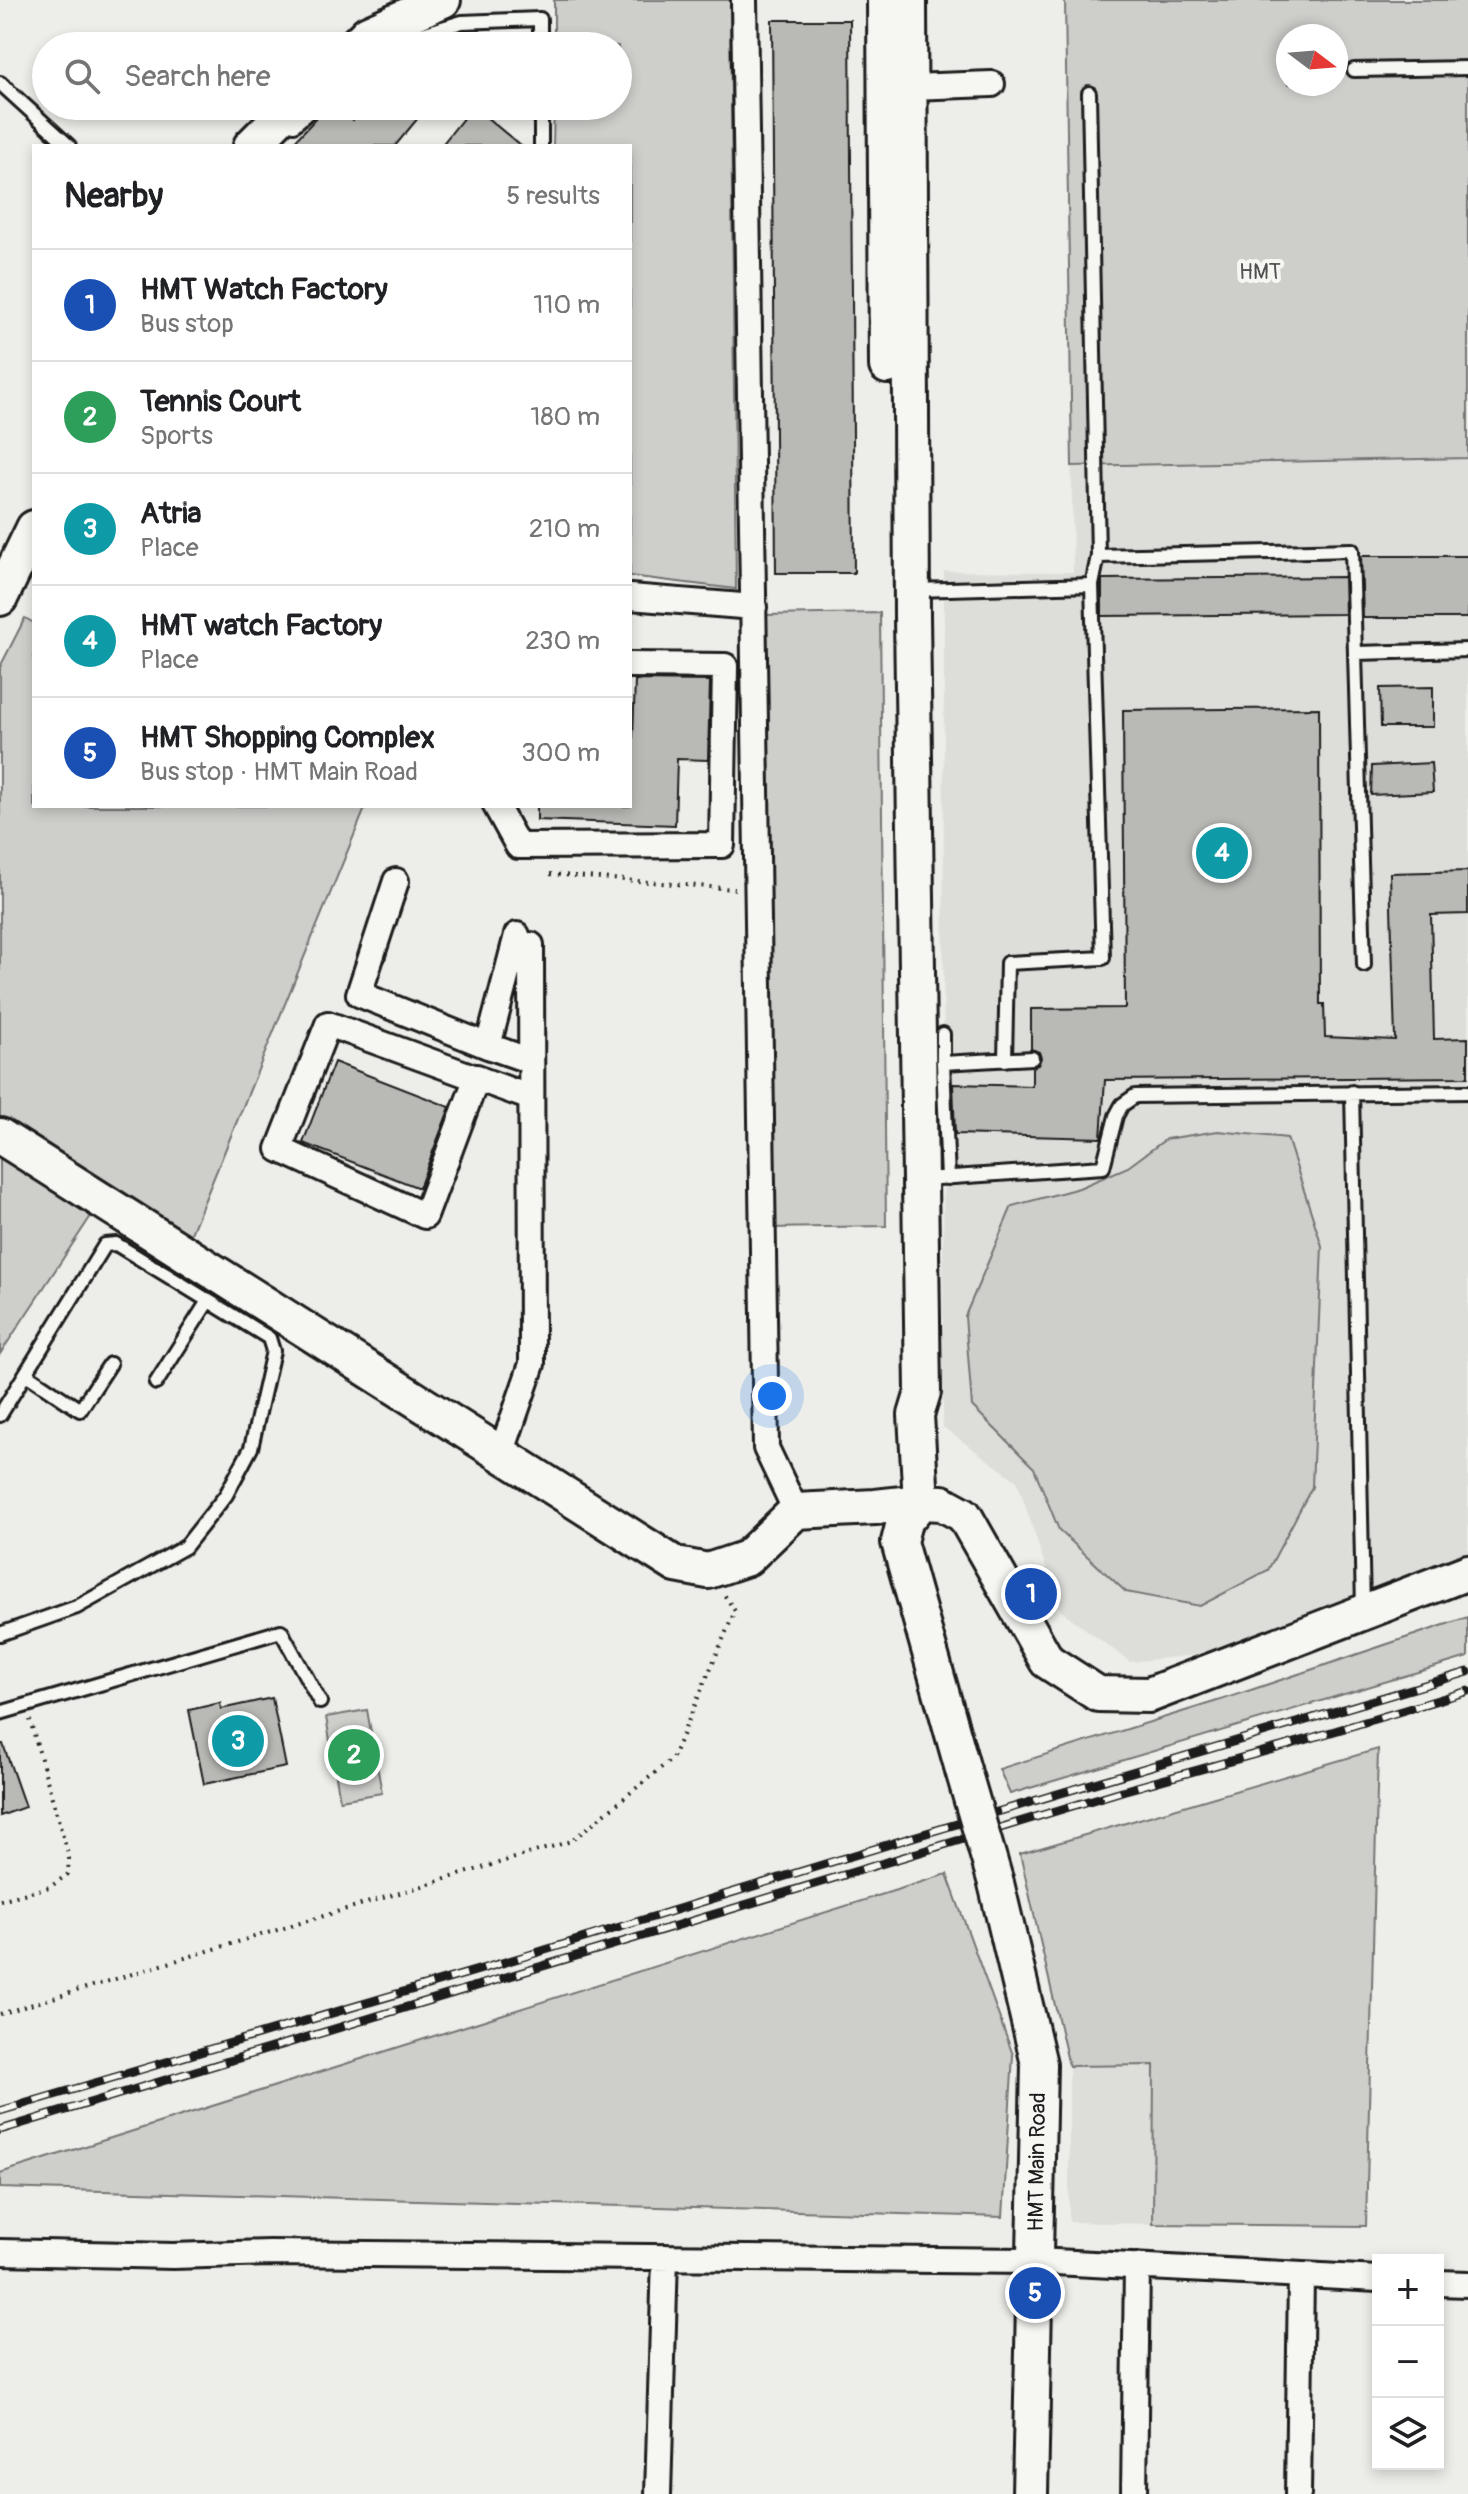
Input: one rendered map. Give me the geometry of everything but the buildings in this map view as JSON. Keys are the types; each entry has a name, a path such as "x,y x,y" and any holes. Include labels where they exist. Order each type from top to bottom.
{"street":[{"path":"370,32 443,0"},
{"path":"744,0 766,1448 796,1511"},
{"path":"885,0 912,590 934,1179 923,1392 916,1415 921,1502"},
{"path":"909,0 910,87 899,295 900,1299 905,1396 916,1415"},
{"path":"910,87 992,84"},
{"path":"0,598 32,533"},
{"path":"632,597 754,607"},
{"path":"497,808 518,846 722,845 725,666 632,665"},
{"path":"396,881 359,994 531,1061"},
{"path":"488,1046 524,940 531,1061 532,1364 501,1454"},
{"path":"477,1077 425,1216 279,1149 328,1024 477,1077 531,1098"},
{"path":"0,1136 676,1565 708,1571 747,1558 796,1511 942,1503 964,1515 1047,1661 1098,1694 1149,1695 1468,1572"},
{"name":"HMT Main Road","path":"921,1502 904,1522 899,1542 996,1883 1039,2064 1030,2494"},
{"path":"0,2252 173,2256 269,2253 1036,2261 1372,2279"},
{"path":"658,2494 665,2257"},
{"path":"1134,2494 1137,2266"},
{"path":"1298,2494 1301,2275"},
{"path":"1444,2283 1468,2284"}],"lane":[{"path":"429,32 462,22 540,19 540,32"},
{"path":"1354,70 1468,68"},
{"path":"0,83 32,112"},
{"path":"1005,1060 1007,963 1103,958 1092,585 1098,556 1089,93"},
{"path":"41,120 67,144"},
{"path":"541,120 541,144"},
{"path":"1098,556 1352,550 1364,965"},
{"path":"912,590 1092,585"},
{"path":"1356,653 1468,650"},
{"path":"943,1034 934,1179 1103,1167 1116,1116 1122,1105 1135,1096 1468,1092"},
{"path":"943,1063 1032,1058"},
{"path":"1352,1092 1363,1612"},
{"path":"0,1415 109,1243 116,1244 269,1338 273,1351 251,1448 226,1495 185,1547 77,1607 0,1634"},
{"path":"156,1383 208,1301"},
{"path":"26,1374 80,1410 110,1364"},
{"path":"0,1713 281,1631 320,1702"}],"path":[{"path":"550,874 758,891"},
{"path":"0,2014 571,1841 672,1759 735,1611 708,1571"},
{"path":"0,1900 50,1887 68,1874 69,1858 26,1706"}],"shaded area":[{"path":"1065,0 1468,0 1468,1551 1204,1654 1130,1662 1060,1610 1017,1481 943,1427 944,571 1073,572"},
{"path":"1154,2065 1153,2224 1069,2222 1069,2066"}],"green space":[{"path":"554,0 730,0 736,589 632,576 632,144 553,144 554,120 632,120 632,32 554,32"},
{"name":"HMT","path":"1065,0 1468,0 1468,458 1072,466"},
{"path":"880,613 886,1226 769,1228 763,615"},
{"path":"25,618 32,622 32,808 365,808 190,1236 0,1119 0,667"},
{"path":"1218,1131 1287,1138 1322,1246 1312,1487 1268,1570 1200,1606 1126,1592 1059,1530 1034,1468 972,1406 965,1316 1012,1206 1079,1188 1128,1167 1166,1139"},
{"path":"0,1158 91,1216 0,1354"},
{"path":"1468,1617 1468,1657 1010,1794 999,1769 1227,1698"},
{"path":"367,1710 382,1793 340,1800 326,1717"},
{"path":"1378,1749 1366,2226 1153,2224 1154,2065 1069,2066 1020,1854"},
{"path":"947,1874 1013,2055 1003,2217 0,2188 0,2173"}],"railway":[{"path":"0,2111 1468,1672"},
{"path":"0,2130 1122,1791 1468,1691"}],"place":[{"name":"HMT watch Factory","path":"1222,853"},
{"name":"HMT Watch Factory","path":"1031,1594"},
{"name":"Atria","path":"238,1741"},
{"name":"Tennis Court","path":"354,1755"},
{"name":"HMT Shopping Complex","path":"1035,2293"}]}
